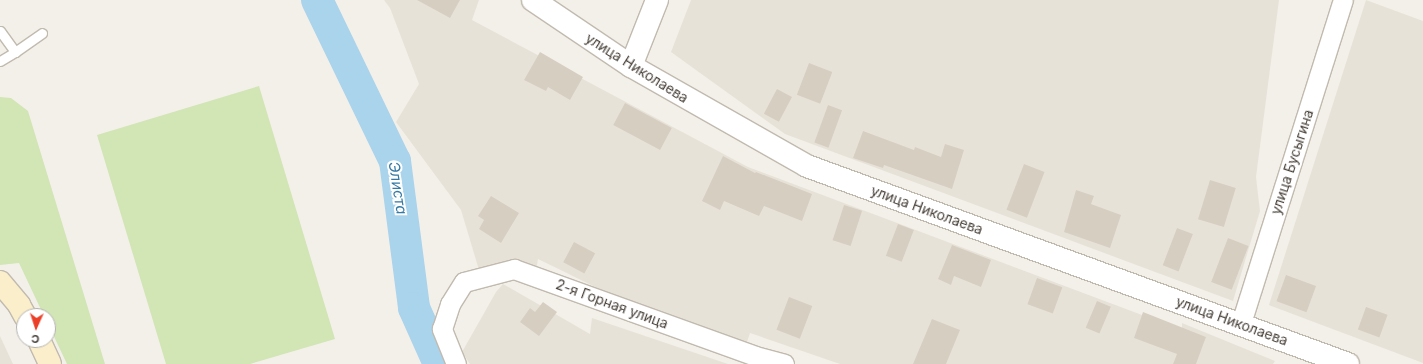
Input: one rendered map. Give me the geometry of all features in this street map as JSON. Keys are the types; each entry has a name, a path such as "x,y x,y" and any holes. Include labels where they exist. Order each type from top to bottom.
{"main road":[{"path":"0,282 21,308"},
{"path":"43,348 50,364"}],"street":[{"name":"улица Николаева","path":"533,0 630,66 807,166 1348,364"},
{"path":"630,66 657,0"},
{"name":"улица Бусыгина","path":"1241,324 1343,0"},
{"name":"2-я Горная улица","path":"456,364 442,329 450,304 464,282 514,269 755,356 784,364"}],"lane":[{"path":"0,31 15,52"},
{"path":"0,61 42,33"}],"shaded area":[{"path":"384,0 479,0 472,20 748,167 1182,330 1182,323 1275,361 1273,364 840,364 750,333 746,345 624,301 538,259 536,271 479,270 461,210 396,122 419,84 390,8"},
{"path":"691,0 1279,0 1256,177 1260,211 1233,301 785,134 671,52"},
{"path":"1366,0 1423,21 1423,363 1269,305"},
{"path":"503,284 590,334 592,318 728,364 470,364 462,352 496,292"},
{"path":"0,336 13,364 0,364"}],"green space":[{"path":"259,86 335,339 250,364 166,364 97,135"},
{"path":"0,97 11,98 28,111 105,364 67,364 56,341 56,308 40,308 19,263 0,265"}],"building":[{"path":"417,0 460,0 450,18"},
{"path":"540,52 583,77 570,100 548,87 546,91 524,80"},
{"path":"809,63 832,72 820,104 797,95"},
{"path":"777,89 792,97 779,122 764,114"},
{"path":"625,103 672,128 660,150 613,125"},
{"path":"828,105 842,110 828,148 814,143"},
{"path":"863,131 914,150 915,147 941,157 945,144 964,150 952,189 884,165 883,168 853,158"},
{"path":"723,156 755,173 756,172 812,194 802,221 764,206 759,216 724,201 720,210 702,201"},
{"path":"1024,164 1045,172 1027,218 1006,210"},
{"path":"1210,180 1236,188 1224,227 1198,219"},
{"path":"1076,190 1094,196 1091,204 1121,215 1110,248 1064,232"},
{"path":"491,196 519,213 501,243 479,229 484,220 478,216"},
{"path":"844,205 862,211 851,246 833,240"},
{"path":"898,224 914,230 902,262 886,256"},
{"path":"1177,228 1193,234 1179,271 1163,265"},
{"path":"1228,238 1249,246 1232,290 1211,282"},
{"path":"574,242 595,253 584,274 563,262"},
{"path":"952,245 991,260 981,287 954,276 951,285 938,279"},
{"path":"1286,275 1316,286 1306,312 1276,301"},
{"path":"1037,278 1062,287 1053,314 1027,304"},
{"path":"789,297 812,306 800,339 776,330"},
{"path":"1097,301 1111,307 1099,334 1086,328"},
{"path":"543,302 557,312 539,336 520,322 530,308 535,312"},
{"path":"1366,307 1388,315 1379,337 1358,330"},
{"path":"1143,312 1206,337 1196,364 1173,364 1177,354 1134,338"},
{"path":"932,319 960,330 946,364 913,364"}],"waterway":[{"name":"Элиста","path":"317,0 395,161 414,308 439,364"}]}
